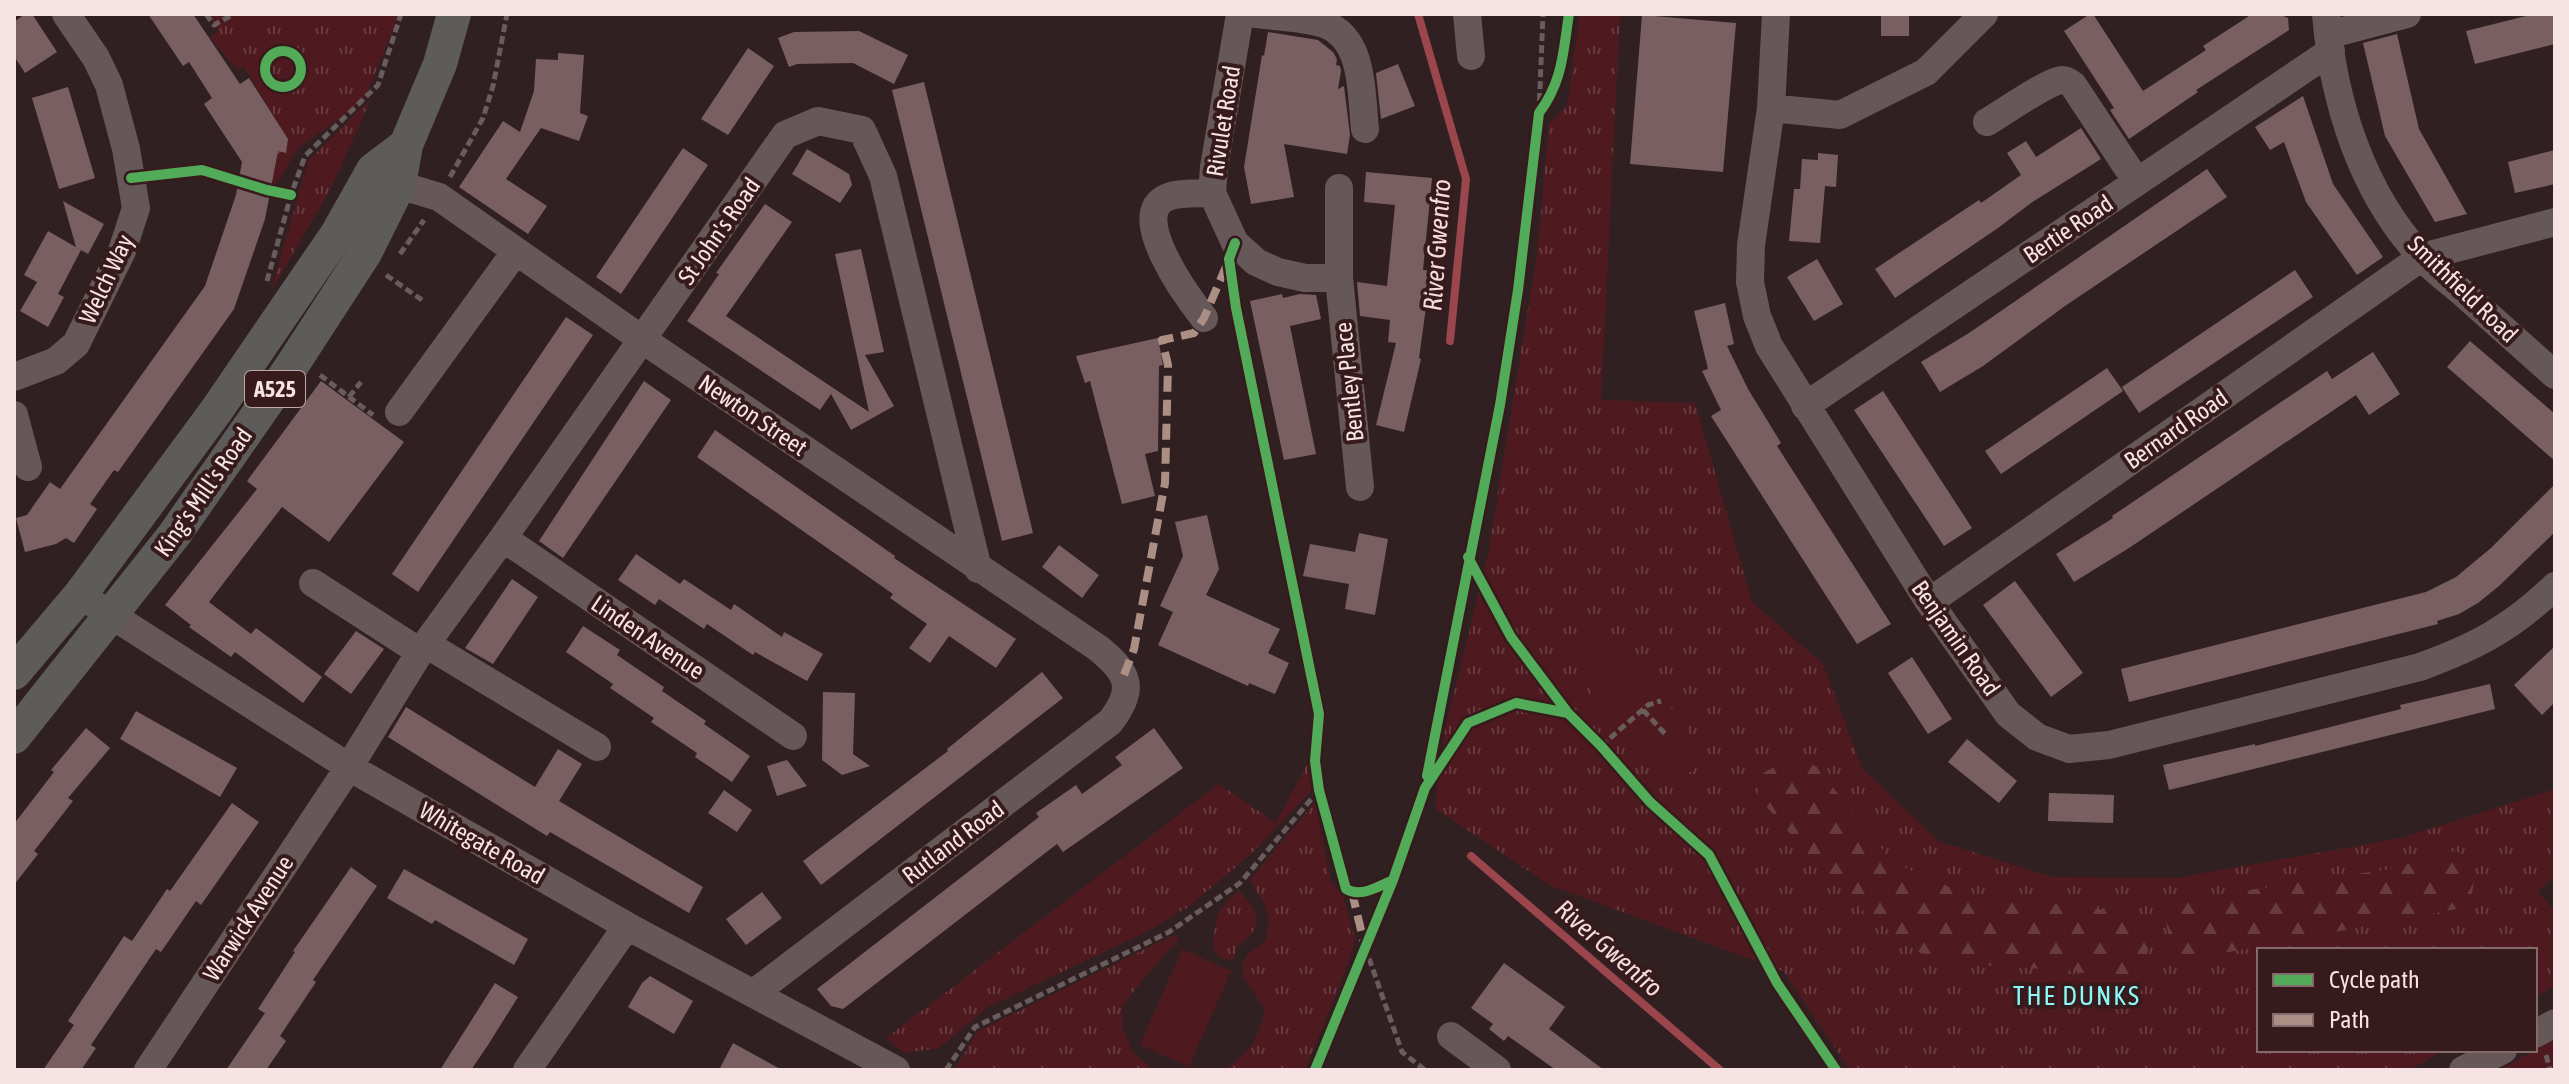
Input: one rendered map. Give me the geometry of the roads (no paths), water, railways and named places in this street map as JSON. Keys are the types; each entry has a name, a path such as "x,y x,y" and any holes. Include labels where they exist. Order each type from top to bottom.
{"main road":[{"name":"King's Mill's Road","path":"14,673 80,595 225,399 337,234 386,178 406,145 440,64 454,14"},
{"name":"King's Mill's Road","path":"14,737 174,535 289,370 365,253 386,178"}],"street":[{"name":"Welch Way","path":"14,377 56,361 76,344 122,251 136,208 126,149 109,85 96,58 66,14"},
{"name":"Rivulet Road","path":"1240,14 1212,193 1235,243 1256,262 1278,272 1305,278 1339,278"},
{"path":"1256,14 1324,24 1345,37 1356,55 1365,129"},
{"path":"1467,14 1471,56"},
{"name":"Benjamin Road","path":"1776,14 1771,108 1751,245 1750,282 1757,316 1769,346 1805,406 1929,602 2008,714 2037,737 2069,749 2109,745 2420,667 2467,650 2504,629 2555,586"},
{"path":"1771,108 1840,115 1926,72 1984,14"},
{"name":"Bertie Road","path":"1805,406 2137,182 2328,34 2407,14"},
{"name":"Smithfield Road","path":"2328,34 2342,105 2356,154 2384,208 2422,257 2555,375"},
{"path":"1987,122 2051,84 2069,81 2137,182"},
{"name":"St John's Road","path":"349,767 423,648 785,135 818,121 862,130 883,176 978,569"},
{"name":"Newton Street","path":"386,178 439,197 643,340 1098,648 1124,675"},
{"name":"Bentley Place","path":"1339,188 1339,278 1360,487"},
{"path":"1204,318 1166,264 1154,216 1158,203 1168,197 1212,193"},
{"path":"2422,257 2555,222"},
{"path":"399,412 516,251"},
{"name":"Bernard Road","path":"1929,602 2422,257"},
{"path":"14,415 28,467"},
{"name":"Linden Avenue","path":"503,538 793,736"},
{"path":"313,583 597,747"},
{"name":"Whitegate Road","path":"80,595 349,767 627,926 896,1070"},
{"name":"Rutland Road","path":"754,993 1110,722 1120,710 1127,693 1124,675"},
{"name":"Warwick Avenue","path":"148,1070 349,767"},
{"path":"527,1070 627,926"},
{"path":"2537,1033 2555,1023"},
{"path":"1451,1036 1497,1070"},
{"path":"2463,1070 2499,1052"}],"waterway":[{"name":"River Gwenfro","path":"1418,14 1466,179 1450,341"},
{"name":"River Gwenfro","path":"1471,856 1720,1070"}],"district":[{"name":"THE DUNKS","path":"2077,996"}]}
